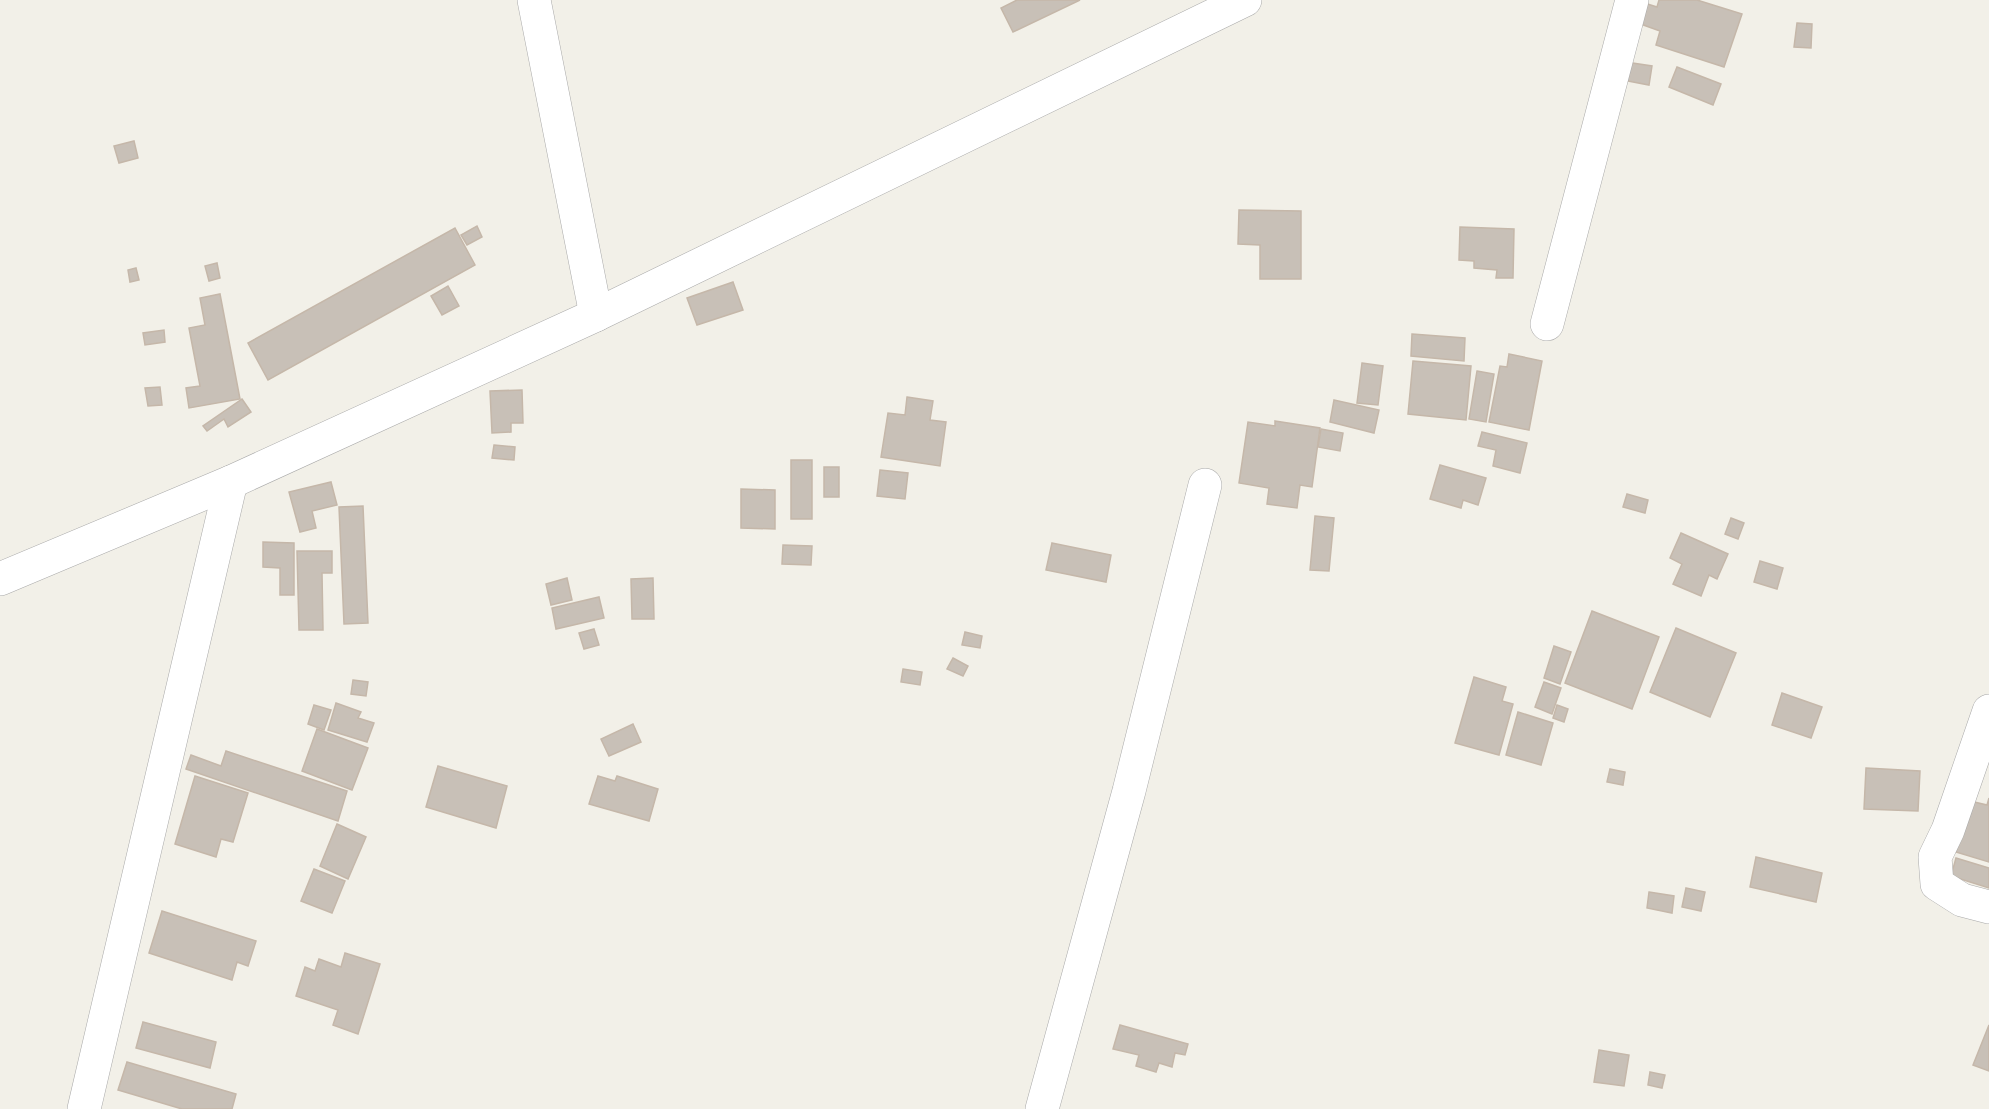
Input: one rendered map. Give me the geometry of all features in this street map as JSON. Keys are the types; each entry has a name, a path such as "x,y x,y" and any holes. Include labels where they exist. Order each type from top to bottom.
{"street":[{"path":"534,0 596,315"},
{"path":"0,579 231,482 596,315 1245,0"},
{"path":"1547,324 1632,0"},
{"path":"84,1109 231,482"},
{"path":"1042,1109 1129,791 1205,485"},
{"path":"1989,711 1948,830 1935,857 1937,884 1962,900 1989,907"}],"building":[{"path":"1017,0 1080,0 1013,32 1001,8"},
{"path":"1659,0 1697,0 1742,14 1724,67 1656,45 1660,31 1635,22 1641,2 1657,7"},
{"path":"1797,23 1812,24 1811,48 1794,47"},
{"path":"1619,61 1652,66 1649,85 1617,79"},
{"path":"1677,67 1721,84 1713,105 1669,87"},
{"path":"134,141 138,158 119,163 114,146"},
{"path":"1239,210 1301,211 1301,279 1260,279 1260,245 1238,244"},
{"path":"477,226 482,237 467,245 461,235"},
{"path":"1460,227 1514,229 1513,278 1496,278 1497,270 1474,268 1474,261 1459,260"},
{"path":"455,228 475,265 268,380 248,343"},
{"path":"217,263 220,278 209,281 205,266"},
{"path":"136,268 139,280 130,282 128,270"},
{"path":"733,282 743,310 697,325 687,298"},
{"path":"448,286 459,306 442,315 431,296"},
{"path":"220,294 240,399 189,408 186,388 200,386 189,328 205,325 200,298"},
{"path":"164,330 165,342 145,345 143,333"},
{"path":"1412,334 1465,338 1464,361 1411,356"},
{"path":"1509,354 1542,361 1529,430 1489,422 1500,366 1507,367"},
{"path":"1413,361 1471,366 1466,420 1408,414"},
{"path":"1362,363 1383,366 1378,405 1357,403"},
{"path":"1477,371 1494,374 1486,422 1469,419"},
{"path":"160,387 162,405 148,406 145,388"},
{"path":"522,390 523,423 511,423 511,432 492,433 490,391"},
{"path":"907,397 933,401 930,420 946,422 940,466 881,457 888,413 905,415"},
{"path":"242,399 251,412 228,427 224,419 207,431 203,426"},
{"path":"1334,400 1379,410 1374,433 1330,422"},
{"path":"1275,421 1320,428 1312,487 1300,485 1297,508 1267,504 1269,488 1239,483 1248,422 1275,426"},
{"path":"1321,429 1343,433 1340,451 1318,447"},
{"path":"1482,432 1527,443 1520,473 1493,466 1496,450 1478,446"},
{"path":"494,445 515,447 514,460 492,458"},
{"path":"791,460 812,460 812,519 791,519"},
{"path":"1440,465 1486,478 1478,505 1463,500 1461,508 1430,499"},
{"path":"824,467 839,467 839,497 824,497"},
{"path":"880,470 908,473 905,499 877,496"},
{"path":"331,482 337,505 312,511 316,528 300,532 289,492"},
{"path":"741,489 775,490 775,529 741,528"},
{"path":"1627,494 1648,500 1645,513 1623,507"},
{"path":"363,506 368,623 344,624 339,507"},
{"path":"1315,516 1334,518 1329,571 1310,570"},
{"path":"1731,518 1744,523 1738,539 1725,534"},
{"path":"1681,533 1728,554 1717,579 1709,575 1701,596 1673,584 1682,564 1670,558"},
{"path":"263,542 294,543 294,595 280,595 280,568 263,567"},
{"path":"1052,543 1111,555 1106,582 1046,570"},
{"path":"783,545 812,546 811,565 782,564"},
{"path":"297,551 332,551 332,573 322,573 323,630 299,630"},
{"path":"1760,561 1783,568 1777,589 1754,582"},
{"path":"567,578 572,600 551,605 546,584"},
{"path":"653,578 654,619 632,619 631,579"},
{"path":"599,597 604,618 556,629 552,608"},
{"path":"1592,611 1659,637 1632,709 1565,683"},
{"path":"1676,628 1736,653 1710,717 1650,692"},
{"path":"594,629 599,645 584,649 579,633"},
{"path":"965,632 982,636 980,648 962,645"},
{"path":"1554,646 1571,652 1560,684 1544,678"},
{"path":"953,658 968,666 963,676 947,669"},
{"path":"903,669 922,672 920,685 901,682"},
{"path":"1474,677 1506,687 1502,701 1513,704 1499,755 1455,743"},
{"path":"353,680 368,682 366,696 351,694"},
{"path":"1544,682 1561,688 1552,714 1535,707"},
{"path":"1782,693 1822,707 1811,738 1772,725"},
{"path":"336,703 361,712 358,718 374,723 367,742 328,730"},
{"path":"314,705 331,710 324,730 308,724"},
{"path":"1557,705 1568,709 1564,722 1553,718"},
{"path":"1518,712 1553,723 1541,765 1506,755"},
{"path":"633,724 641,742 609,756 601,739"},
{"path":"317,729 368,748 352,790 302,771"},
{"path":"226,751 347,791 338,821 186,769 191,755 221,766"},
{"path":"438,766 507,786 496,828 426,807"},
{"path":"1866,768 1920,771 1918,811 1864,809"},
{"path":"1610,769 1625,772 1623,785 1607,782"},
{"path":"195,776 248,793 233,842 221,839 216,857 175,844"},
{"path":"598,776 615,781 617,776 658,789 649,821 589,804"},
{"path":"1989,798 1989,862 1956,852 1970,801 1987,805"},
{"path":"337,824 366,837 348,879 320,866"},
{"path":"1756,857 1822,873 1816,902 1750,887"},
{"path":"1956,858 1989,868 1989,888 1951,876"},
{"path":"314,869 345,881 332,913 301,901"},
{"path":"1686,888 1705,892 1701,911 1682,907"},
{"path":"1649,892 1674,896 1672,913 1647,908"},
{"path":"162,911 256,941 248,966 237,962 232,980 149,953"},
{"path":"345,953 380,964 358,1034 333,1025 338,1010 296,996 305,967 315,971 319,959 341,967"},
{"path":"143,1022 216,1042 210,1068 136,1048"},
{"path":"1120,1025 1188,1044 1185,1055 1175,1053 1172,1067 1159,1063 1156,1072 1136,1066 1139,1055 1113,1049"},
{"path":"1989,1025 1989,1071 1973,1065"},
{"path":"1599,1050 1629,1055 1624,1086 1594,1082"},
{"path":"127,1062 236,1094 232,1109 182,1109 118,1090"},
{"path":"1650,1072 1665,1075 1662,1088 1648,1085"}]}
